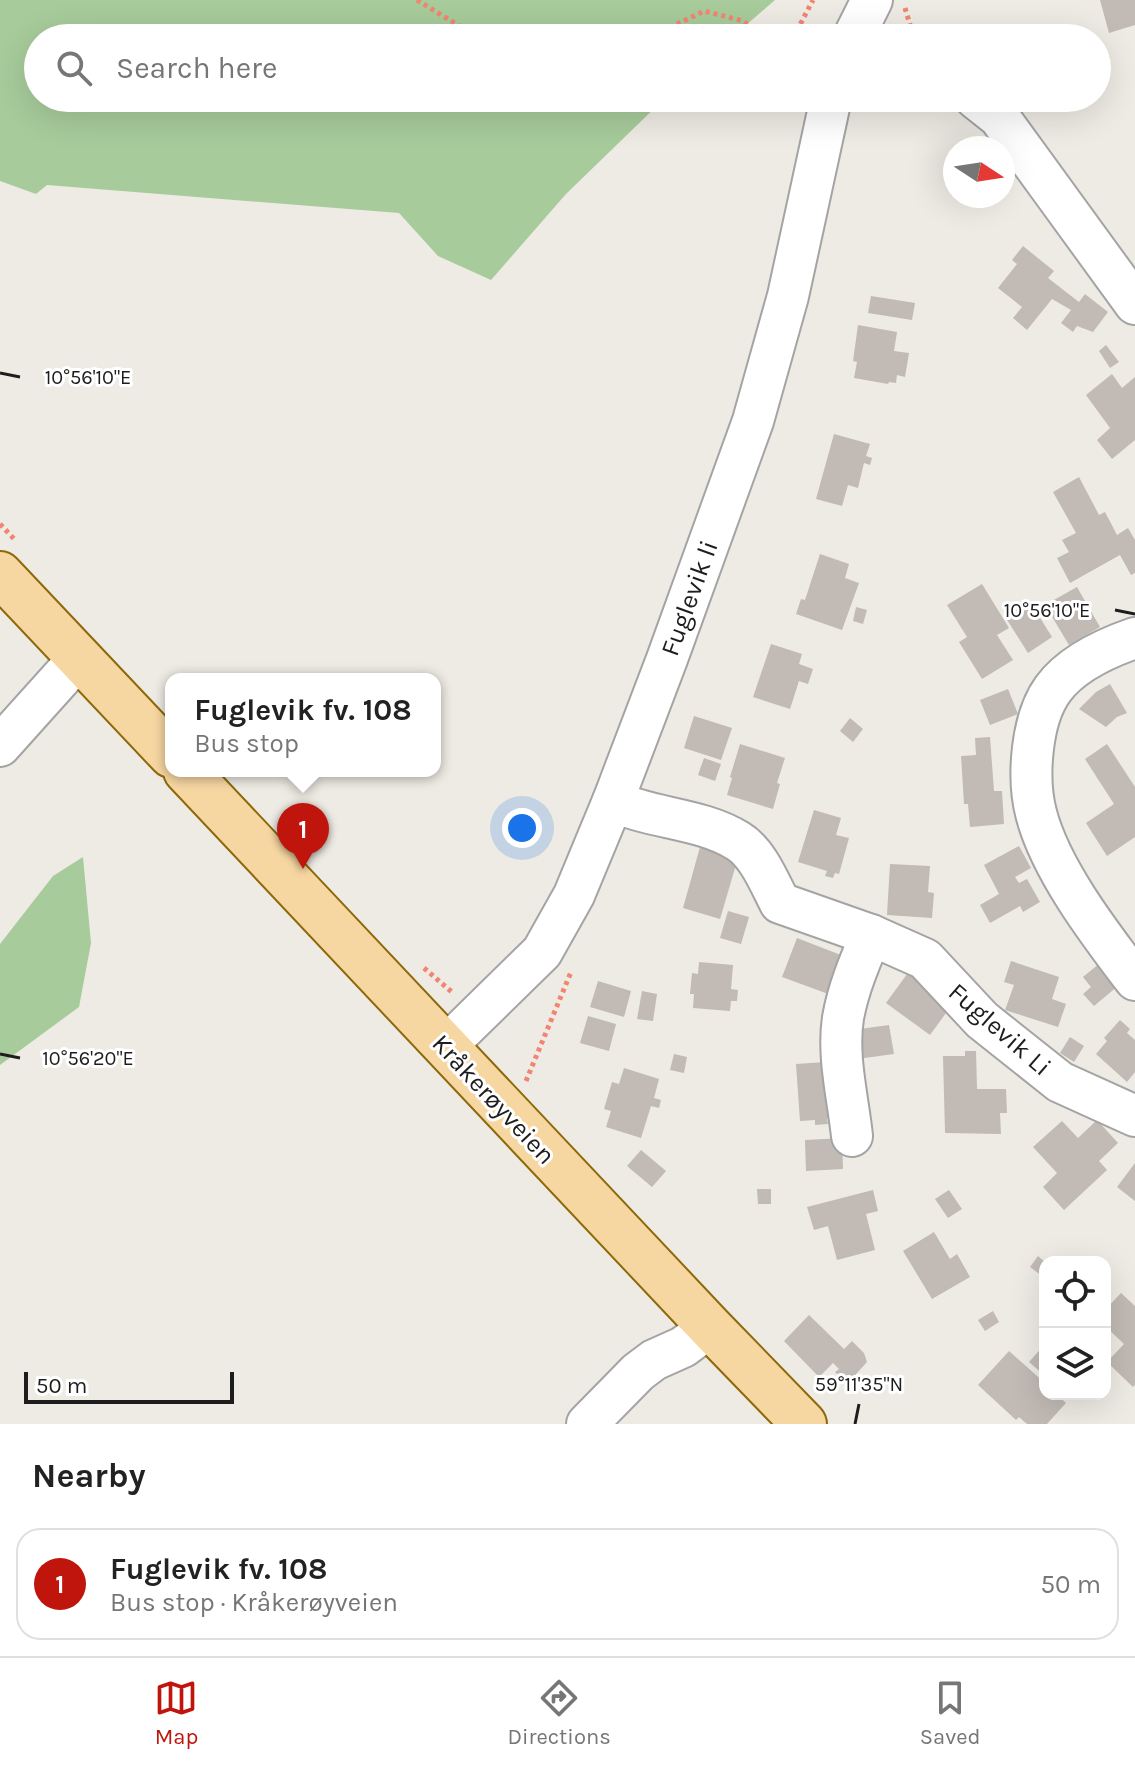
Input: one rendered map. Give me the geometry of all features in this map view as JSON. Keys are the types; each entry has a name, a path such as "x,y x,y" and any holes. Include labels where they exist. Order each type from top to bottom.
{"main road":[{"path":"0,574 165,749"},
{"name":"Kråkerøyveien","path":"192,777 804,1424"}],"street":[{"name":"Fuglevik li","path":"445,1047 542,952 574,895 613,801 753,421 788,296 828,112"},
{"path":"993,112 1135,304"},
{"path":"1135,638 1080,663 1053,689 1037,722 1032,763 1036,812 1057,864 1104,939 1135,980"},
{"path":"6,731 79,658"},
{"name":"Fuglevik Li","path":"613,801 634,811 706,827 740,842 756,860 780,903 871,935 925,959 982,1020 1060,1082 1135,1116"},
{"path":"852,1136 842,1035 847,1002 871,935"},
{"path":"587,1424 638,1372 654,1360 683,1347 710,1327"}],"path":[{"path":"417,0 456,24"},
{"path":"800,24 813,0"},
{"path":"903,0 910,24"},
{"path":"677,24 704,11 747,24"}],"green space":[{"path":"0,0 775,0 747,24 24,24 24,112 651,112 566,194 491,280 438,256 399,213 47,185 36,194 0,181"},
{"path":"83,857 91,943 79,1007 0,1065 0,944 53,876"}],"building":[{"path":"1100,0 1135,0 1135,25 1111,32 1111,24 1107,24"},
{"path":"1023,246 1054,271 1048,278 1079,302 1085,294 1108,312 1093,332 1077,326 1073,332 1061,323 1071,310 1052,299 1027,330 1013,318 1022,307 998,288 1017,264 1012,260"},
{"path":"871,296 915,303 912,320 868,313"},
{"path":"858,325 897,332 894,351 909,353 905,377 897,375 896,383 888,384 854,378"},
{"path":"1106,345 1119,362 1110,368 1099,351"},
{"path":"1112,374 1122,388 1135,377 1135,440 1112,459 1097,440 1110,428 1086,395"},
{"path":"834,434 870,444 866,456 872,458 870,465 864,463 858,488 848,485 842,506 816,499"},
{"path":"1079,477 1099,515 1105,512 1117,535 1128,528 1135,540 1135,573 1131,575 1120,555 1070,583 1057,558 1069,552 1062,540 1076,533 1053,492"},
{"path":"820,554 849,564 845,578 859,583 842,630 796,614 801,599 805,600"},
{"path":"982,584 1009,628 997,635 1013,660 982,679 959,642 967,637 947,605"},
{"path":"1077,587 1100,627 1069,645 1045,605"},
{"path":"1029,600 1052,637 1028,653 1004,615"},
{"path":"856,607 867,610 863,624 853,621"},
{"path":"771,644 802,654 799,664 813,669 808,684 799,681 790,709 753,697"},
{"path":"1110,684 1127,713 1106,727 1079,709 1096,692"},
{"path":"1008,689 1018,714 990,725 980,700"},
{"path":"694,716 732,728 721,760 684,748"},
{"path":"850,718 863,729 853,742 840,731"},
{"path":"990,737 994,791 1002,791 1004,824 970,827 968,804 964,804 961,756 976,755 975,738"},
{"path":"740,744 785,758 773,809 727,795"},
{"path":"1107,744 1135,787 1135,837 1107,856 1086,823 1114,804 1085,759"},
{"path":"704,758 721,764 715,781 698,775"},
{"path":"814,810 841,818 836,835 849,838 839,874 835,873 833,878 825,876 827,871 798,862"},
{"path":"1019,846 1031,868 1015,877 1019,883 1027,879 1040,902 1023,912 1020,906 990,923 980,905 999,894 984,865"},
{"path":"700,847 738,858 720,919 683,908"},
{"path":"890,864 930,866 928,892 934,893 932,918 887,915"},
{"path":"728,911 749,917 741,944 720,938"},
{"path":"797,938 846,957 831,995 782,977"},
{"path":"1011,961 1059,977 1052,999 1066,1004 1058,1027 1005,1010 1014,985 1004,982"},
{"path":"699,962 733,965 731,989 738,990 737,1001 731,1001 730,1011 693,1008 694,994 690,994 692,973 698,974"},
{"path":"1100,963 1119,985 1094,1006 1083,994 1091,987 1083,977"},
{"path":"910,970 954,1002 930,1035 886,1003"},
{"path":"598,981 631,991 624,1017 590,1007"},
{"path":"642,991 657,994 653,1021 637,1019"},
{"path":"588,1016 616,1024 609,1051 580,1043"},
{"path":"1120,1020 1130,1029 1127,1033 1135,1040 1135,1072 1127,1082 1096,1054 1107,1041 1104,1038"},
{"path":"889,1025 894,1054 857,1059 853,1030"},
{"path":"1070,1037 1084,1046 1074,1062 1060,1053"},
{"path":"965,1051 976,1051 977,1089 1006,1089 1007,1113 1000,1113 1001,1134 945,1133 943,1056 965,1056"},
{"path":"674,1054 687,1057 684,1073 670,1070"},
{"path":"840,1061 843,1117 827,1119 828,1124 815,1125 815,1120 800,1121 796,1064"},
{"path":"624,1068 659,1079 654,1098 661,1100 659,1108 651,1106 641,1138 606,1127 611,1111 604,1109 612,1082 619,1084"},
{"path":"1097,1120 1118,1143 1099,1161 1107,1170 1064,1210 1043,1187 1057,1173 1033,1147 1062,1121 1078,1138"},
{"path":"842,1138 843,1169 806,1171 805,1140"},
{"path":"641,1150 666,1171 652,1187 627,1166"},
{"path":"1135,1163 1135,1201 1117,1187"},
{"path":"757,1189 771,1189 771,1204 758,1204"},
{"path":"873,1190 878,1211 866,1214 875,1250 837,1260 828,1226 814,1230 807,1207"},
{"path":"949,1190 962,1209 948,1218 935,1199"},
{"path":"934,1232 950,1259 957,1254 970,1277 932,1299 903,1251"},
{"path":"1038,1256 1039,1274 1030,1267"},
{"path":"1121,1293 1135,1306 1133,1387 1111,1366 1111,1358 1124,1344 1111,1332 1111,1304"},
{"path":"993,1311 999,1322 985,1331 978,1320"},
{"path":"809,1315 844,1349 852,1341 864,1353 867,1362 847,1384 835,1372 839,1369 833,1363 819,1377 784,1341"},
{"path":"1009,1351 1039,1378 1039,1400 1063,1400 1066,1403 1047,1424 1027,1424 1019,1417 1016,1420 978,1385"},
{"path":"1039,1351 1039,1371 1029,1362"}],"place":[{"name":"Fuglevik fv. 108","path":"303,869"}]}
